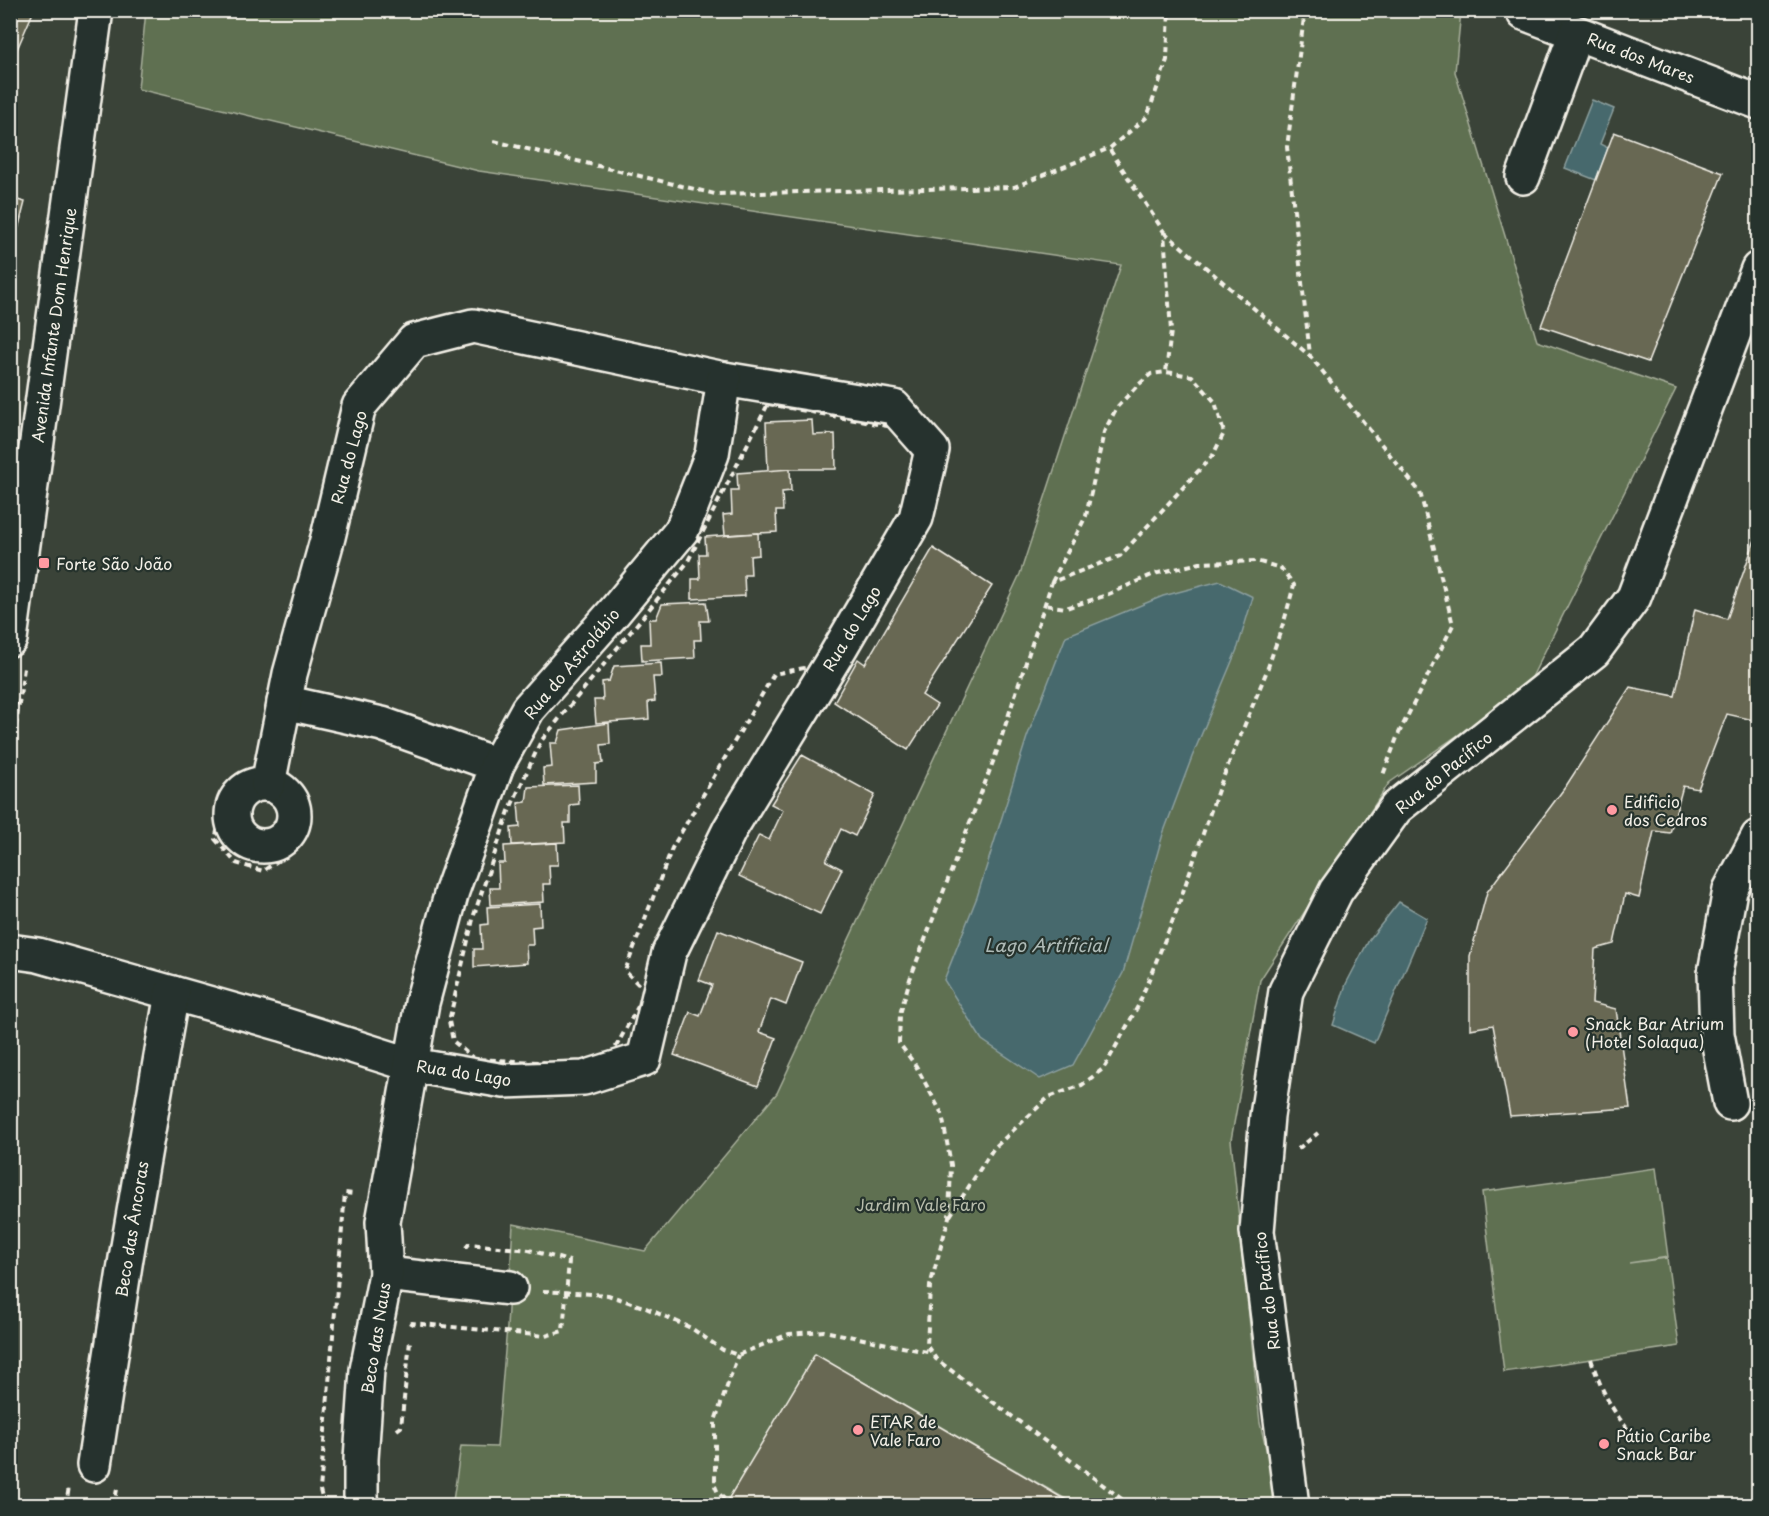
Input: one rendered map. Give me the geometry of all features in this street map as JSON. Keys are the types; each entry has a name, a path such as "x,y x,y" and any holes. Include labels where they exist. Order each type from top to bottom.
{"street":[{"name":"Avenida Infante Dom Henrique","path":"10,639 96,10"},
{"name":"Rua dos Mares","path":"1524,13 1758,102"},
{"path":"1523,177 1576,33"},
{"name":"Rua do Pacífico","path":"1292,1506 1257,1231 1267,1116 1286,991 1336,891 1396,808 1594,651 1634,597 1758,269"},
{"name":"Rua do Lago","path":"10,951 38,955 282,1024 412,1065 504,1081 584,1078 644,1059 669,953 730,829 916,518 932,450 894,407 724,379 473,326 414,341 359,406 328,537 290,674 268,784"},
{"name":"Rua do Astrolábio","path":"412,1065 422,1004 452,891 497,765 528,709 615,611 682,530 712,454 724,379"},
{"path":"284,702 382,724 497,765"},
{"path":"1730,1103 1717,1034 1715,973 1730,890 1758,837"},
{"name":"Beco das Âncoras","path":"94,1475 126,1258 172,993"},
{"name":"Beco das Naus","path":"361,1506 361,1459 367,1370 386,1274 383,1222 412,1065"},
{"path":"386,1274 510,1288"}],"path":[{"path":"494,141 715,194 1014,187 1110,148 1147,117 1167,60 1169,10"},
{"path":"1305,10 1287,147 1310,356"},
{"path":"1110,150 1164,232 1310,356 1420,492 1453,626 1398,735 1381,780"},
{"path":"1164,232 1171,331 1166,372"},
{"path":"1052,582 1120,556 1213,455 1224,433 1215,402 1192,376 1166,372 1151,374 1117,407 1104,432 1086,516 1052,582 996,754 910,979 900,1014 899,1043 916,1066 942,1114 951,1165 950,1217 930,1286 927,1346 936,1359 1131,1506"},
{"path":"768,404 898,428 917,462 903,519 809,667 774,674 672,849 625,971 646,992 606,1065 474,1059 453,1041 449,1021 474,915 509,811 541,741 687,563 768,404"},
{"path":"950,1217 993,1149 1049,1097 1082,1085 1104,1068 1132,1017 1157,962 1218,790 1266,673 1294,585 1281,568 1256,561 1200,563 1154,574 1104,596 1066,608 1044,605"},
{"path":"324,1506 320,1490 345,1193 356,1194"},
{"path":"510,1288 608,1295 646,1308 691,1328 723,1350 738,1355 789,1335 824,1331 932,1353"},
{"path":"732,1506 718,1493 715,1486 715,1421 738,1355"},
{"path":"1591,1359 1600,1387 1611,1408 1629,1431"},
{"path":"66,1506 94,1475 114,1506"}],"green space":[{"name":"Jardim Vale Faro","path":"146,11 1461,11 1455,72 1537,341 1676,389 1527,687 1389,783 1260,980 1231,1140 1260,1423 1279,1505 1076,1505 851,1375 724,1505 457,1506 453,1501 461,1446 497,1447 513,1224 645,1251 777,1093 1020,574 1121,265 479,171 138,89"},
{"path":"1656,1168 1668,1257 1629,1263 1667,1258 1679,1346 1504,1372 1482,1192"}],"water":[{"path":"1592,100 1614,109 1600,144 1608,148 1596,180 1565,168"},
{"name":"Lago Artificial","path":"1220,581 1253,597 1238,647 1163,834 1123,973 1073,1065 1040,1079 982,1040 944,980 977,897 1027,737 1066,636 1163,596"},
{"path":"1399,902 1427,918 1374,1043 1333,1025 1346,984 1369,940"}],"building":[{"path":"10,10 34,10 15,54 10,53"},
{"path":"1614,132 1723,173 1648,362 1541,326"},
{"path":"10,198 25,202 10,261"},
{"path":"812,420 813,435 835,434 836,469 790,469 768,472 766,422"},
{"path":"790,469 791,491 782,492 783,511 776,511 777,532 725,535 723,515 732,514 731,490 738,490 737,473"},
{"name":"Edificio dos Cedros","path":"1758,531 1758,721 1727,714 1698,789 1683,786 1670,833 1654,831 1639,898 1625,894 1614,944 1595,949 1592,1003 1616,1009 1630,1108 1510,1116 1493,1025 1470,1029 1470,956 1487,892 1566,786 1630,687 1675,696 1695,609 1727,619"},
{"path":"758,533 759,555 750,556 751,575 744,575 745,596 692,599 692,579 700,579 699,554 706,554 705,537"},
{"path":"933,548 992,586 922,695 937,705 908,750 834,702 858,659 865,664"},
{"path":"706,602 709,621 700,621 701,640 694,640 695,658 642,661 641,644 650,644 649,619 656,619 662,604"},
{"path":"661,663 662,677 653,677 655,701 648,702 649,719 596,723 594,700 603,700 602,682 609,681 614,666"},
{"path":"609,723 610,744 601,745 603,763 596,764 596,782 544,785 543,768 552,767 550,743 557,743 561,730"},
{"path":"802,755 875,795 855,836 841,829 826,861 842,869 820,914 739,876 759,835 769,840 783,810 771,804"},
{"path":"578,785 579,804 570,805 570,823 564,823 565,842 512,845 511,828 520,827 518,803 526,802 528,787"},
{"path":"557,843 558,865 549,865 550,884 543,884 544,902 491,905 490,888 499,888 498,863 505,863 504,846"},
{"path":"540,904 541,926 532,927 533,945 526,945 527,963 474,967 474,949 482,949 481,925 488,924 487,907"},
{"path":"718,930 802,962 786,1005 771,999 759,1032 776,1038 758,1086 674,1055 690,1012 700,1016 712,985 699,980"},
{"name":"ETAR de Vale Faro","path":"815,1354 1076,1506 724,1506"}],"place":[{"name":"Forte São João","path":"44,563"},
{"name":"Edificio dos Cedros","path":"1612,810"},
{"name":"Snack Bar Atrium (Hotel Solaqua)","path":"1573,1032"},
{"name":"ETAR de Vale Faro","path":"858,1430"},
{"name":"Pátio Caribe Snack Bar","path":"1604,1444"}]}
